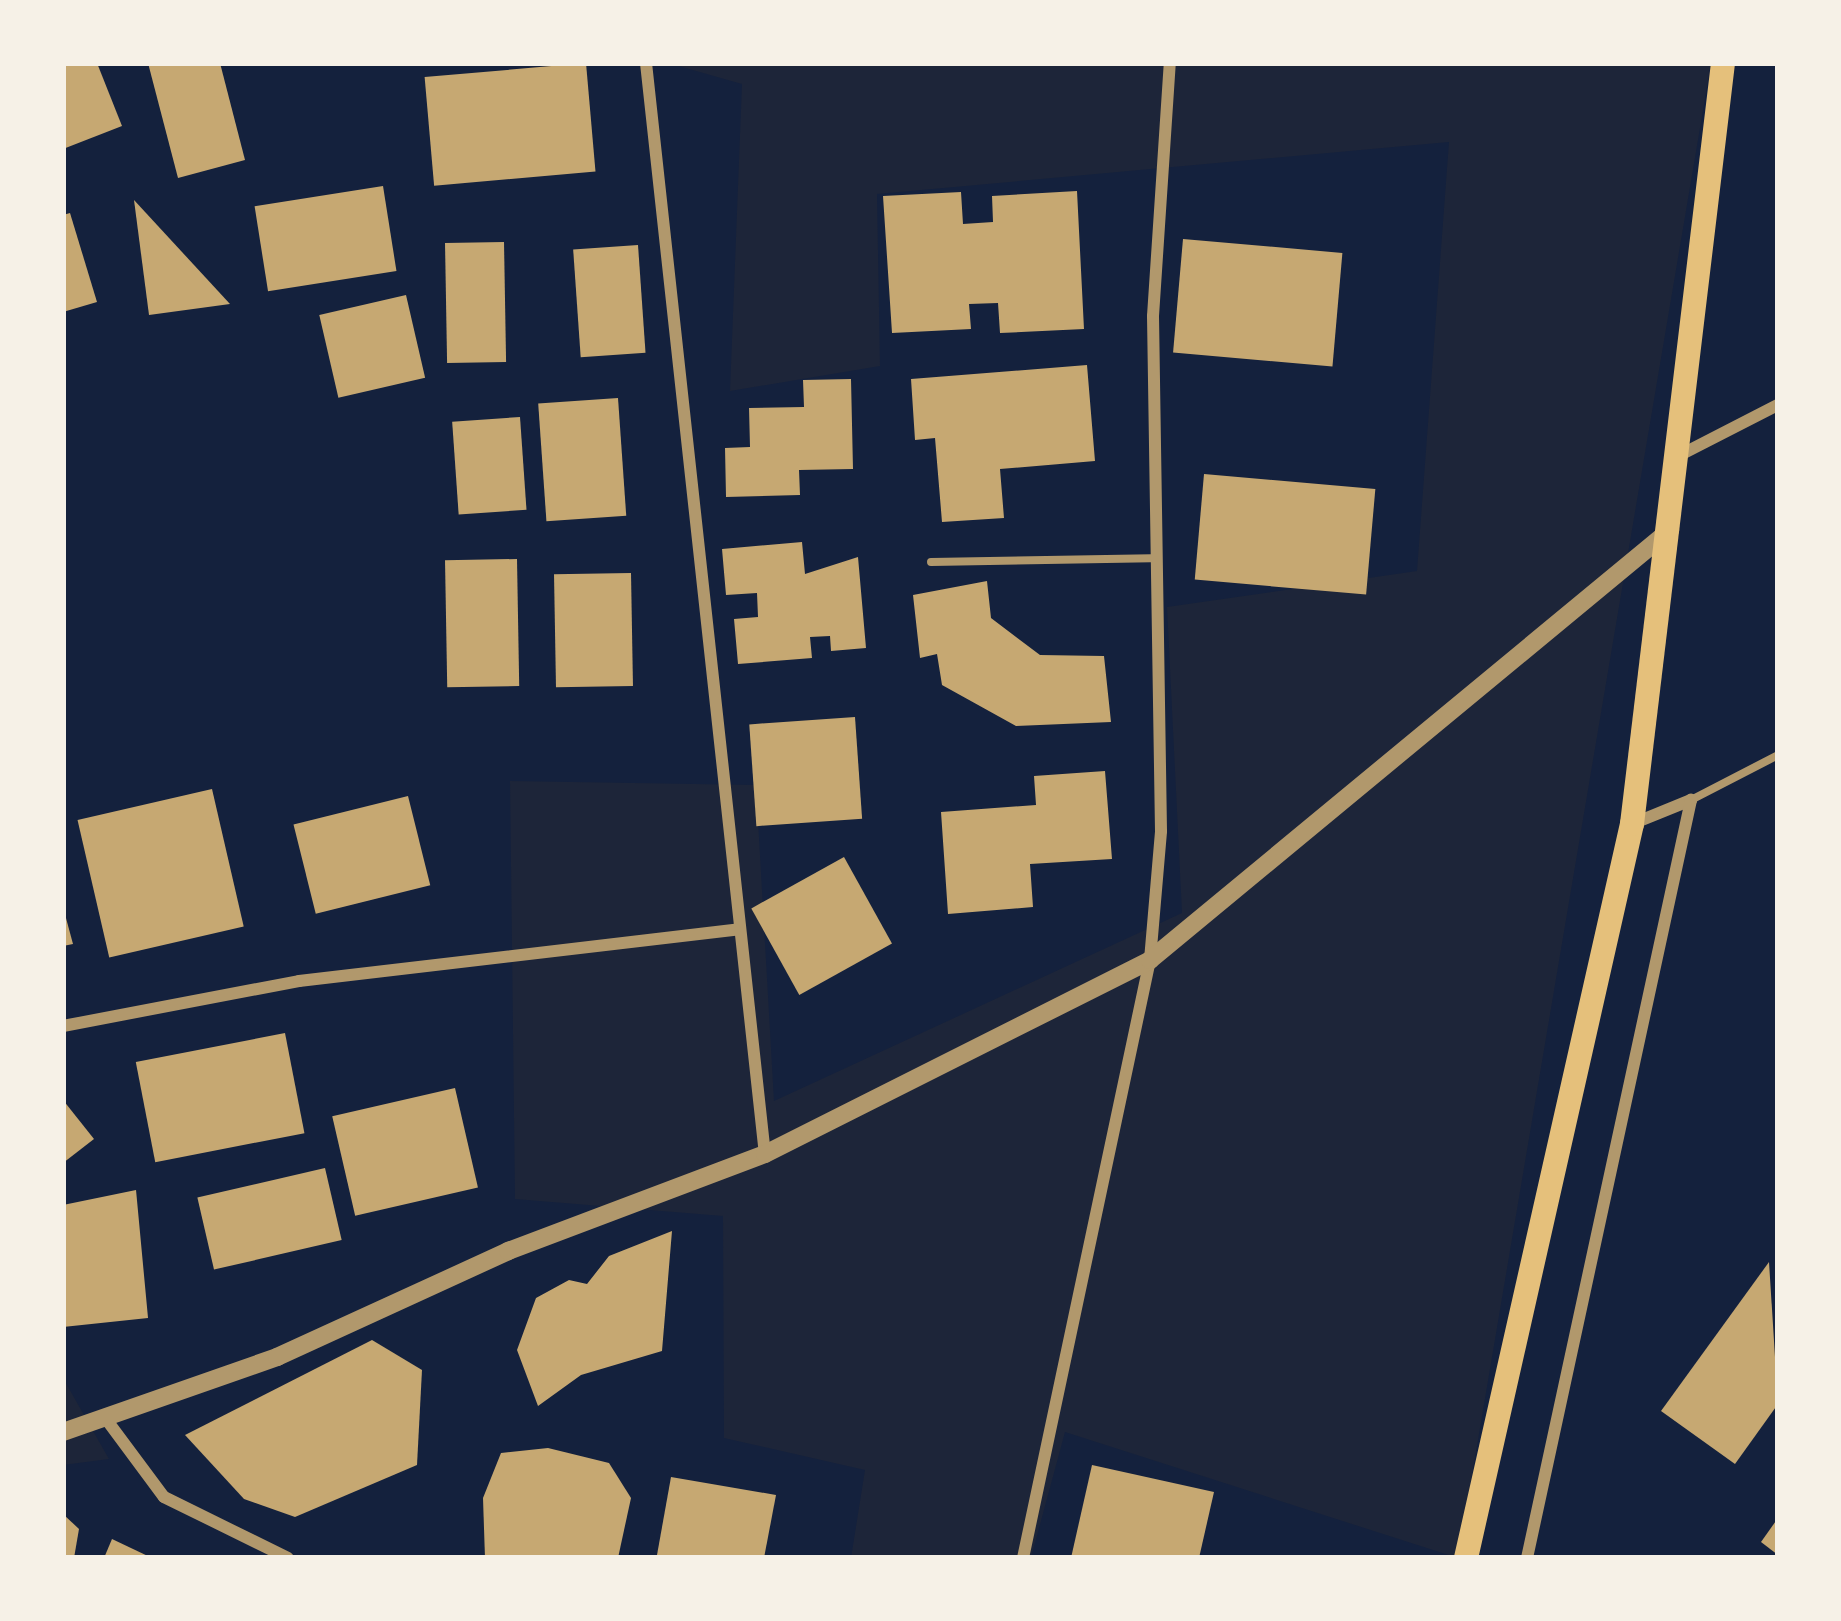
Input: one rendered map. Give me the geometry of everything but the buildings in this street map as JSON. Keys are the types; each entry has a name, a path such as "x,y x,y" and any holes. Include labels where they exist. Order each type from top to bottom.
{"main road":[{"path":"1466,1558 1632,824 1684,454 1723,63"}],"street":[{"path":"646,63 735,930 764,1154"},
{"path":"1023,1558 1150,960 1161,831 1151,558 1170,63"},
{"path":"1684,454 1778,405"},
{"path":"63,1432 106,1419 764,1154 1150,960 1670,530"},
{"path":"1632,824 1691,800"},
{"path":"1528,1558 1691,800"},
{"path":"63,1026 299,981 735,930"},
{"path":"106,1419 164,1497 288,1558"}],"lane":[{"path":"931,562 1151,558"},
{"path":"1691,800 1778,755"}],"shaded area":[{"path":"668,63 1711,63 1458,1558 1065,1432 1031,1558 851,1558 865,1470 724,1438 723,1216 515,1199 510,781 756,785 774,1101 1182,913 1167,607 1417,571 1449,142 877,194 880,366 730,391 742,84"},
{"path":"63,1378 109,1459 63,1465"}]}
